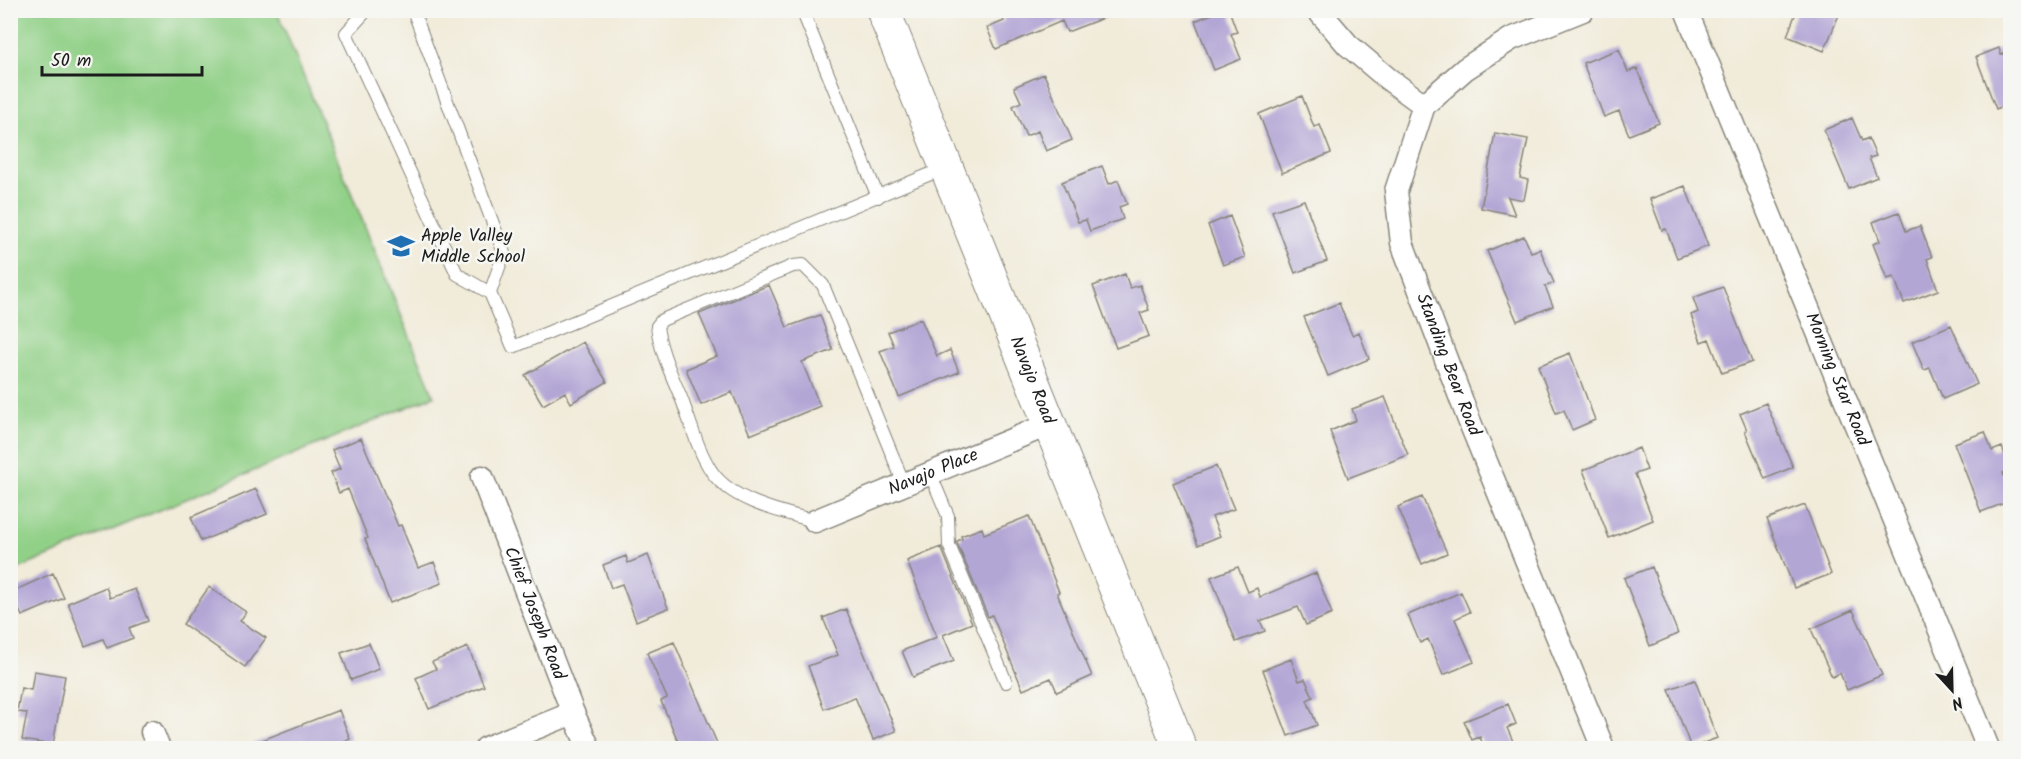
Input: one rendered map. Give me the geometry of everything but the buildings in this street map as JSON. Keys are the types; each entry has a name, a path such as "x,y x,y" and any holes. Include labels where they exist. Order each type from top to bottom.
{"main road":[{"name":"Navajo Road","path":"883,10 1180,748"}],"street":[{"path":"1318,10 1348,45 1424,105 1466,69 1511,39 1583,10"},
{"name":"Morning Star Road","path":"1686,10 1988,748"},
{"name":"Standing Bear Road","path":"1424,105 1396,191 1402,243 1469,420 1603,748"},
{"name":"Navajo Place","path":"815,520 1050,424"},
{"name":"Chief Joseph Road","path":"482,477 573,713 589,748"},
{"path":"486,748 573,713"}],"lane":[{"path":"368,10 346,33 457,274 490,293 513,347 947,168"},
{"path":"413,10 504,253 490,293"},
{"path":"802,10 878,197"},
{"path":"815,520 769,509 727,487 713,473 702,452 661,346 657,326 662,320 793,266 803,265 824,285 904,484"},
{"path":"930,473 948,516 949,545 1006,682"}],"green space":[{"path":"11,10 277,11 434,396 11,572"}],"place":[{"name":"Apple Valley Middle School","path":"401,246"}]}
